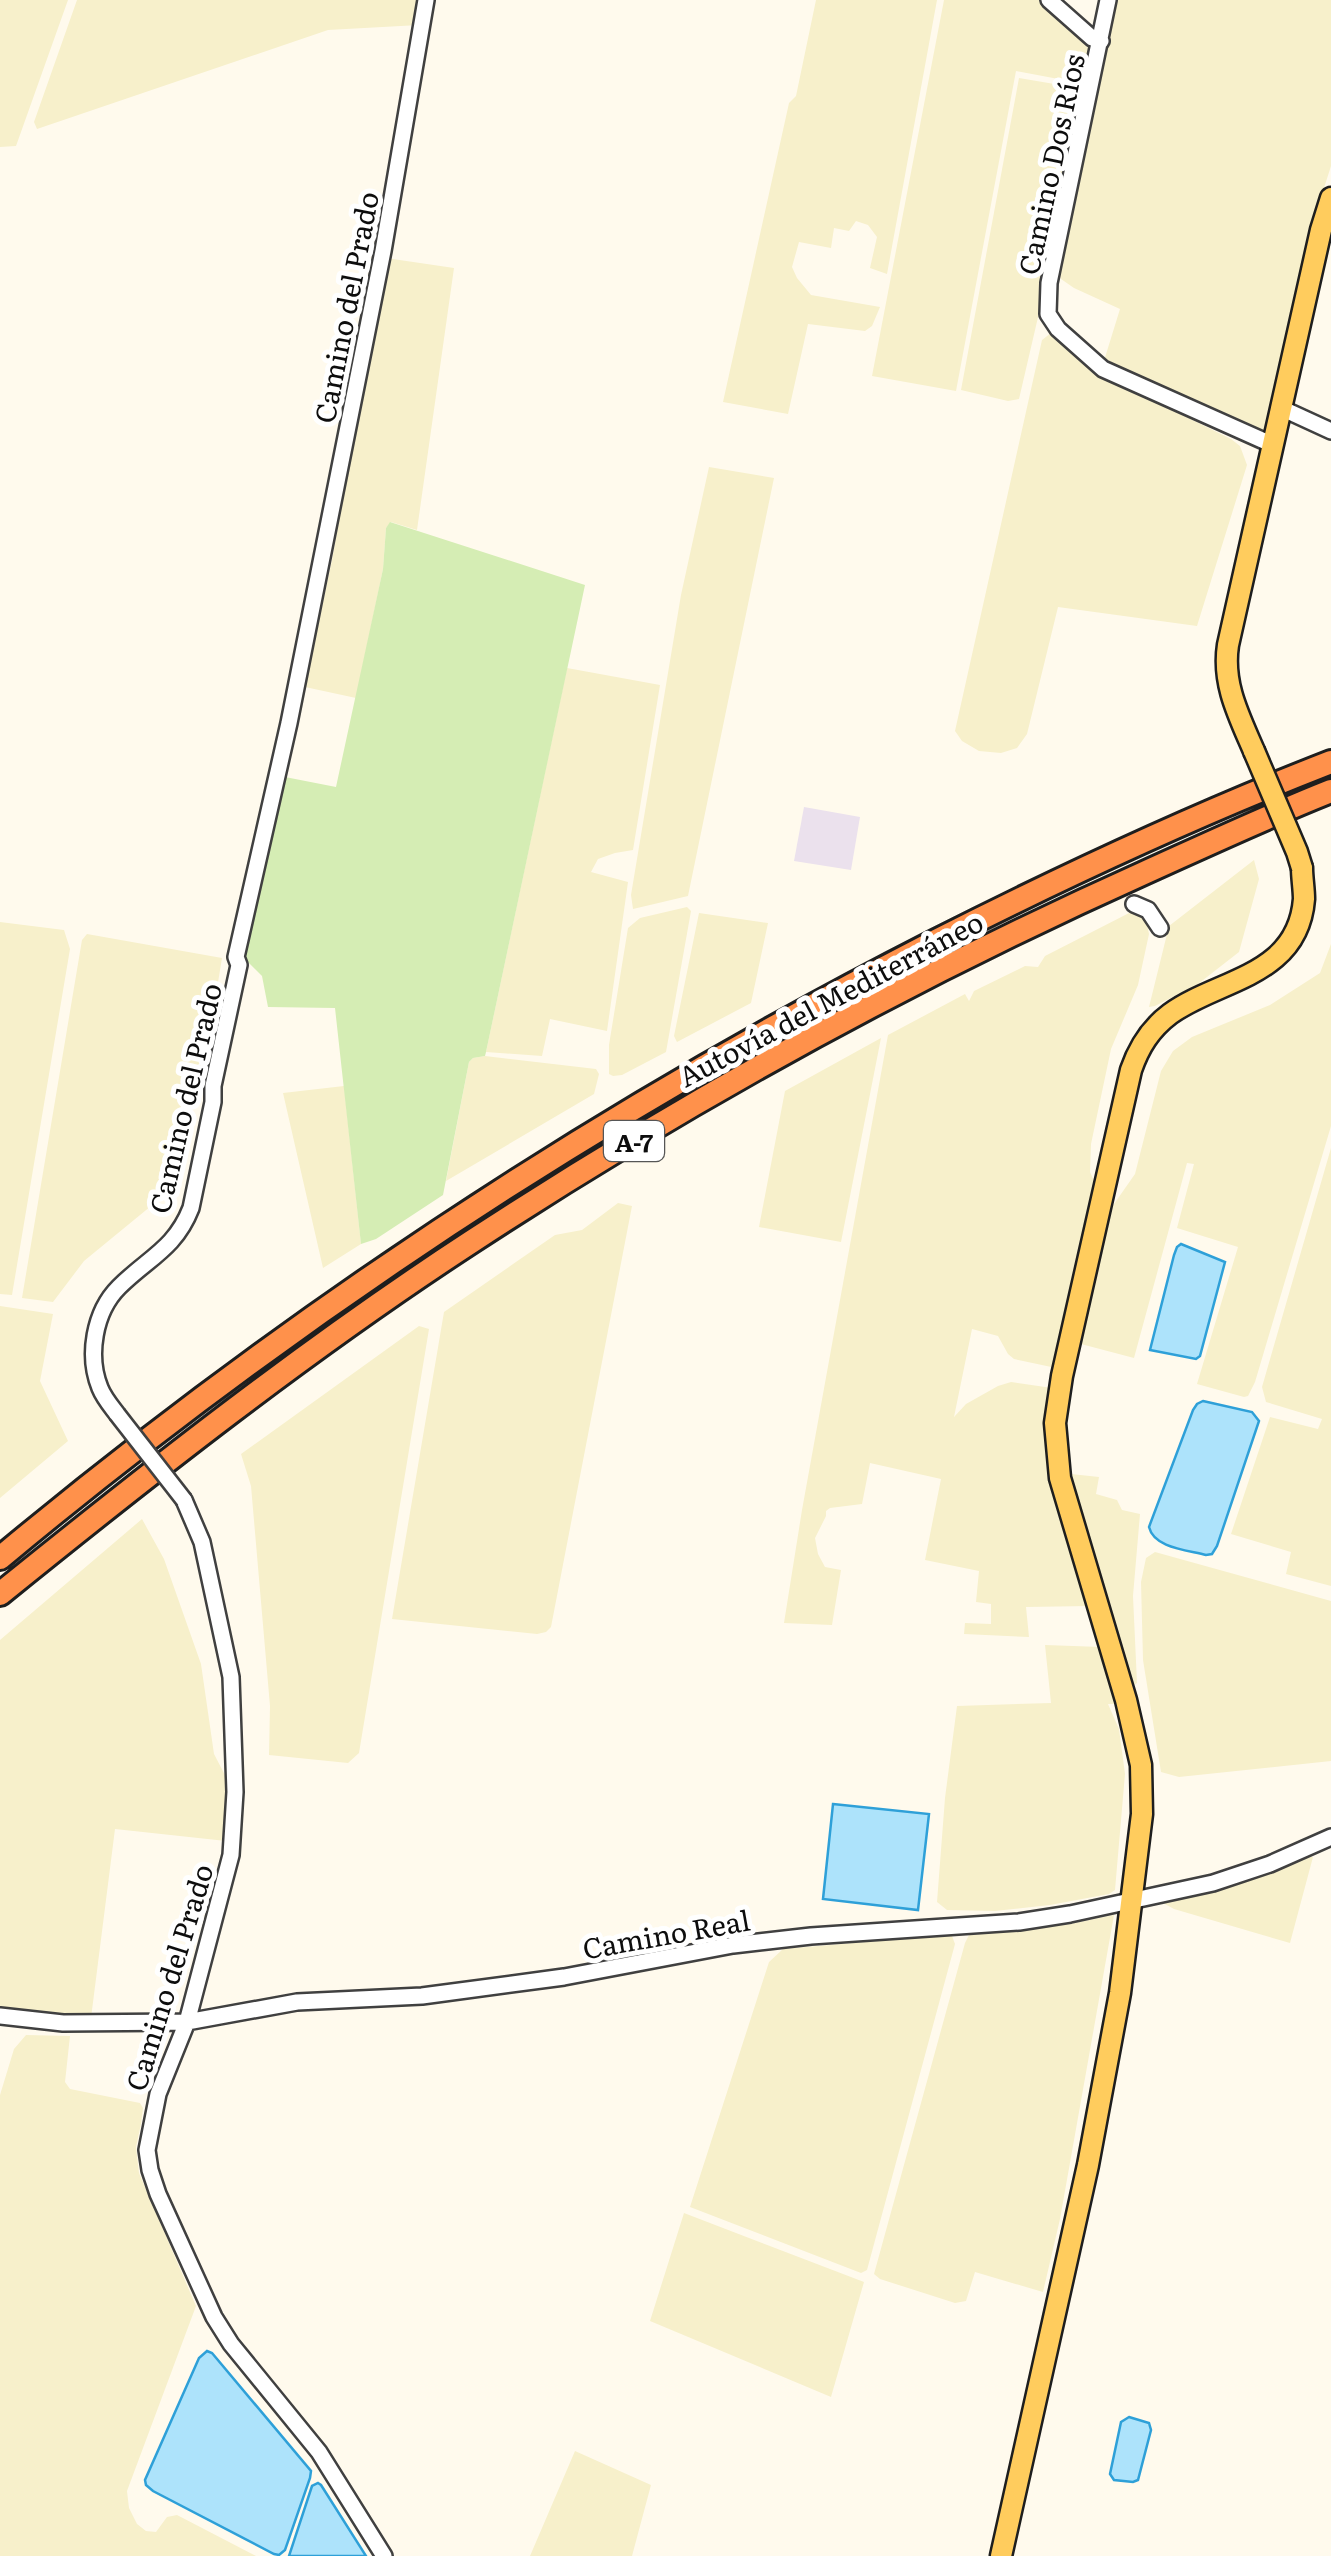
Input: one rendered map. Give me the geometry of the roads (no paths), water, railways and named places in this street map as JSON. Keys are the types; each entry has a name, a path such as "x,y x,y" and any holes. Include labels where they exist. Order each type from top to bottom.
{"highway":[{"name":"Autovía del Mediterráneo","path":"0,1558 225,1380 344,1296 508,1184 682,1079 846,987 1027,896 1331,762"},
{"name":"Autovía del Mediterráneo","path":"0,1594 132,1487 313,1352 470,1242 640,1137 823,1032 985,948 1066,908 1331,792"}],"main road":[{"path":"1001,2556 1088,2164 1120,1993 1142,1814 1141,1765 1126,1700 1060,1478 1055,1423 1062,1376 1139,1047 1174,1012 1254,974 1272,960 1300,921 1304,898 1298,852 1231,698 1226,658 1331,198"}],"street":[{"name":"Camino del Prado","path":"384,2556 319,2452 231,2344 214,2317 150,2170 147,2150 158,2094 187,2022 231,1854 235,1792 231,1676 202,1542 184,1500 101,1391 93,1348 96,1327 107,1303 117,1289 171,1244 191,1208 239,965 236,957 288,723 383,251 426,0"},
{"path":"1048,0 1092,38 1101,41"},
{"name":"Camino Dos Ríos","path":"1108,0 1049,283 1048,314 1058,329 1103,369 1273,445"},
{"path":"1282,408 1331,431"},
{"path":"1134,904 1148,910 1160,928"},
{"name":"Camino Real","path":"0,2016 64,2024 187,2022 297,2002 422,1996 564,1977 734,1945 1020,1922 1213,1883 1270,1864 1331,1836"}],"water":[{"path":"1181,1244 1225,1262 1196,1359 1150,1350 1174,1255"},
{"path":"1203,1401 1252,1412 1259,1421 1217,1546 1212,1554 1206,1555 1164,1544 1149,1527 1193,1410"},
{"path":"833,1804 929,1814 918,1910 823,1899"},
{"path":"207,2351 311,2471 285,2550 279,2555 146,2485 199,2358"},
{"path":"1129,2417 1149,2423 1151,2430 1138,2480 1133,2482 1114,2480 1110,2474 1121,2422"},
{"path":"318,2483 366,2556 289,2556 312,2486"}]}
